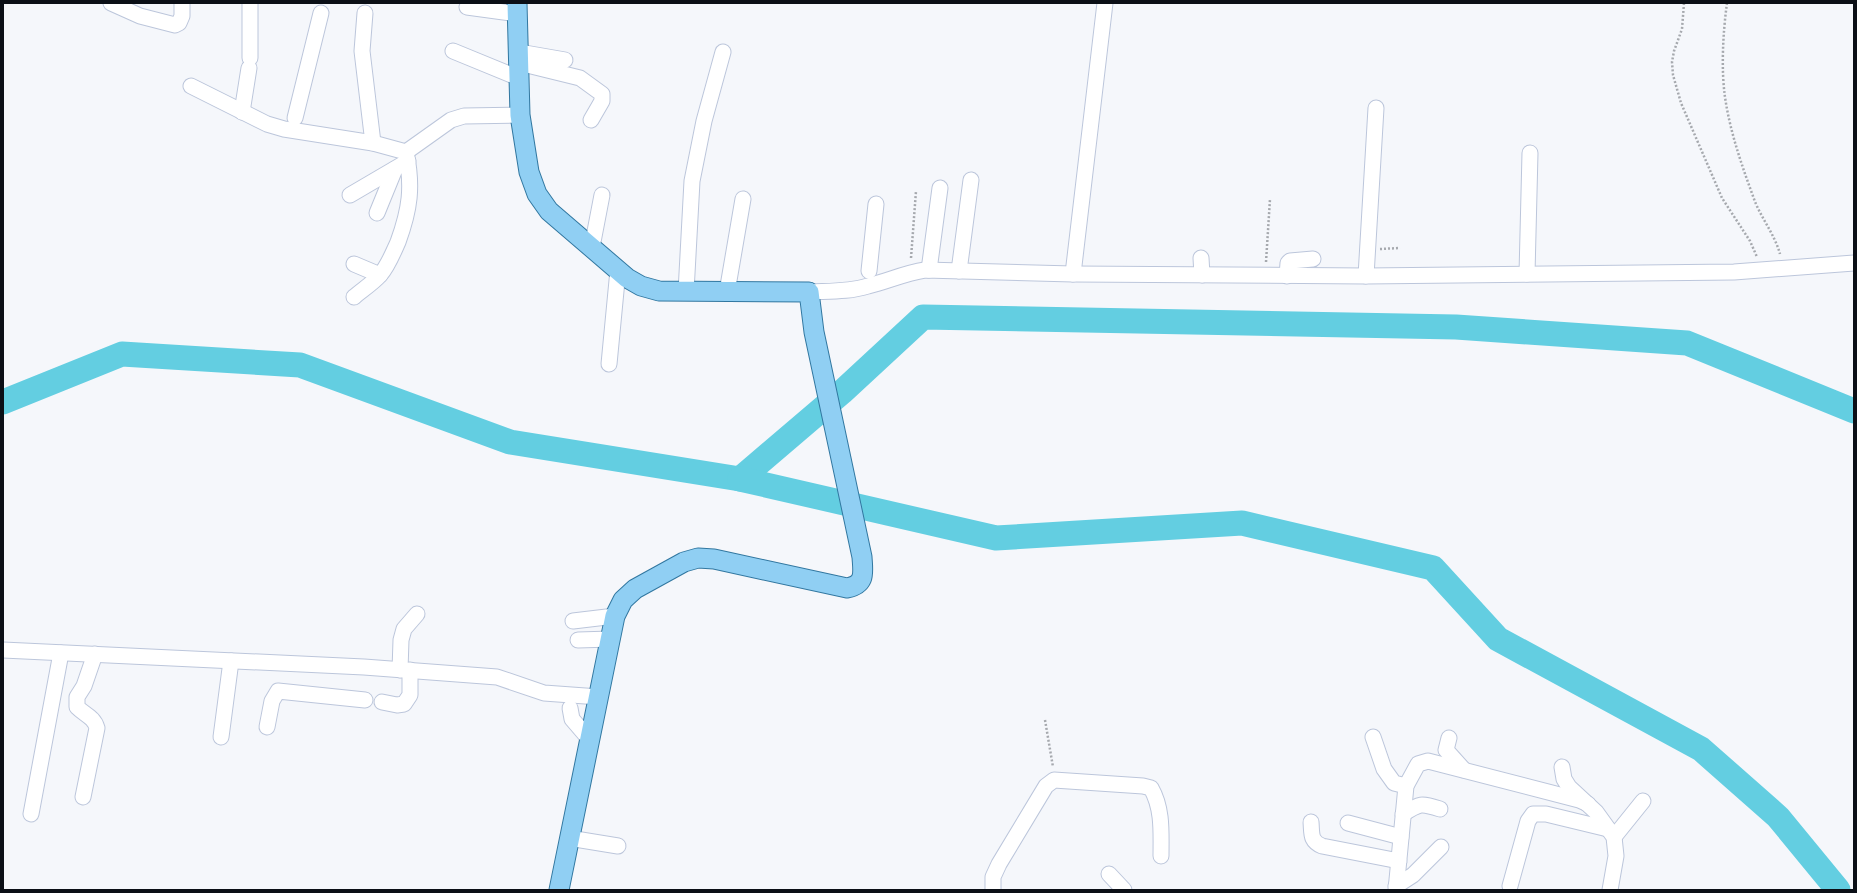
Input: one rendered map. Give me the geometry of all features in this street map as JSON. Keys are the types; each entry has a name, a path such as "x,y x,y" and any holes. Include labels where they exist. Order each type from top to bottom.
{"main road":[{"path":"517,8 520,115 529,172 537,194 549,211 618,270 641,286 659,292 809,292 814,332 862,557 863,574 861,581 855,586 847,588 714,559 698,558 684,562 635,589 623,600 615,616 559,890"}],"street":[{"path":"111,3 140,16 175,25 179,23 182,16 182,3"},
{"path":"242,112 250,63 250,3"},
{"path":"1073,274 1105,3"},
{"path":"467,7 517,8"},
{"path":"365,12 362,51 373,143"},
{"path":"294,125 321,14"},
{"path":"453,50 580,78 602,94 602,102 591,120"},
{"path":"686,292 692,181 704,121 723,52"},
{"path":"519,64 565,60"},
{"path":"191,86 267,124 294,125 373,143 407,157"},
{"path":"1366,276 1376,108"},
{"path":"350,195 395,169 451,120 464,116 520,115"},
{"path":"1527,274 1530,153"},
{"path":"354,297 380,275 392,256 407,215 410,202 410,174 407,157"},
{"path":"377,213 395,169"},
{"path":"959,271 972,180"},
{"path":"929,270 940,188"},
{"path":"592,247 602,194"},
{"path":"727,292 743,199"},
{"path":"869,280 876,204"},
{"path":"1201,258 1202,275"},
{"path":"1287,276 1288,263 1290,261 1313,259"},
{"path":"809,292 854,289 869,280 929,270 1073,274 1366,276 1756,270 1854,263"},
{"path":"354,264 380,275"},
{"path":"609,364 618,270"},
{"path":"382,702 397,705 404,704 410,695 401,640 404,629 417,614"},
{"path":"573,621 615,616"},
{"path":"578,640 610,639"},
{"path":"3,650 405,670 497,677 544,692 599,697"},
{"path":"31,814 61,653"},
{"path":"83,796 97,728 93,718 84,714 77,707 77,697 84,686 95,654"},
{"path":"221,737 231,661"},
{"path":"267,727 272,701 278,691 365,700"},
{"path":"570,708 572,720 590,740"},
{"path":"1373,737 1384,769 1394,783 1406,786"},
{"path":"1449,738 1446,750 1464,770"},
{"path":"1396,888 1406,786 1418,764 1428,761 1579,800 1588,804"},
{"path":"1562,767 1564,780 1569,787 1596,812 1611,833 1616,856 1610,890"},
{"path":"994,890 993,877 999,864 1046,786 1054,780 1143,786 1151,788 1157,798 1161,818 1161,856"},
{"path":"1611,833 1643,801"},
{"path":"1403,814 1424,804 1440,809"},
{"path":"1510,886 1528,821 1533,814 1546,814 1611,833"},
{"path":"1311,822 1312,838 1315,843 1399,861"},
{"path":"1348,822 1401,837"},
{"path":"569,838 618,846"},
{"path":"1396,888 1413,875 1441,847"},
{"path":"1109,874 1124,890"}],"path":[{"path":"1684,3 1682,29 1674,51 1672,62 1679,96 1687,121 1722,198 1755,250 1757,255 1756,270"},
{"path":"1726,3 1724,76 1725,97 1741,162 1762,217 1779,249 1783,268"},
{"path":"910,272 916,191"},
{"path":"1266,262 1270,199"},
{"path":"1368,249 1400,248"},
{"path":"1045,720 1054,780"}],"waterway":[{"path":"3,402 122,354 300,365 510,442 740,479 842,392 923,317 1456,327 1687,343 1854,411"},
{"path":"740,479 996,538 1242,523 1433,568 1498,639 1701,749 1778,817 1838,890"}]}
